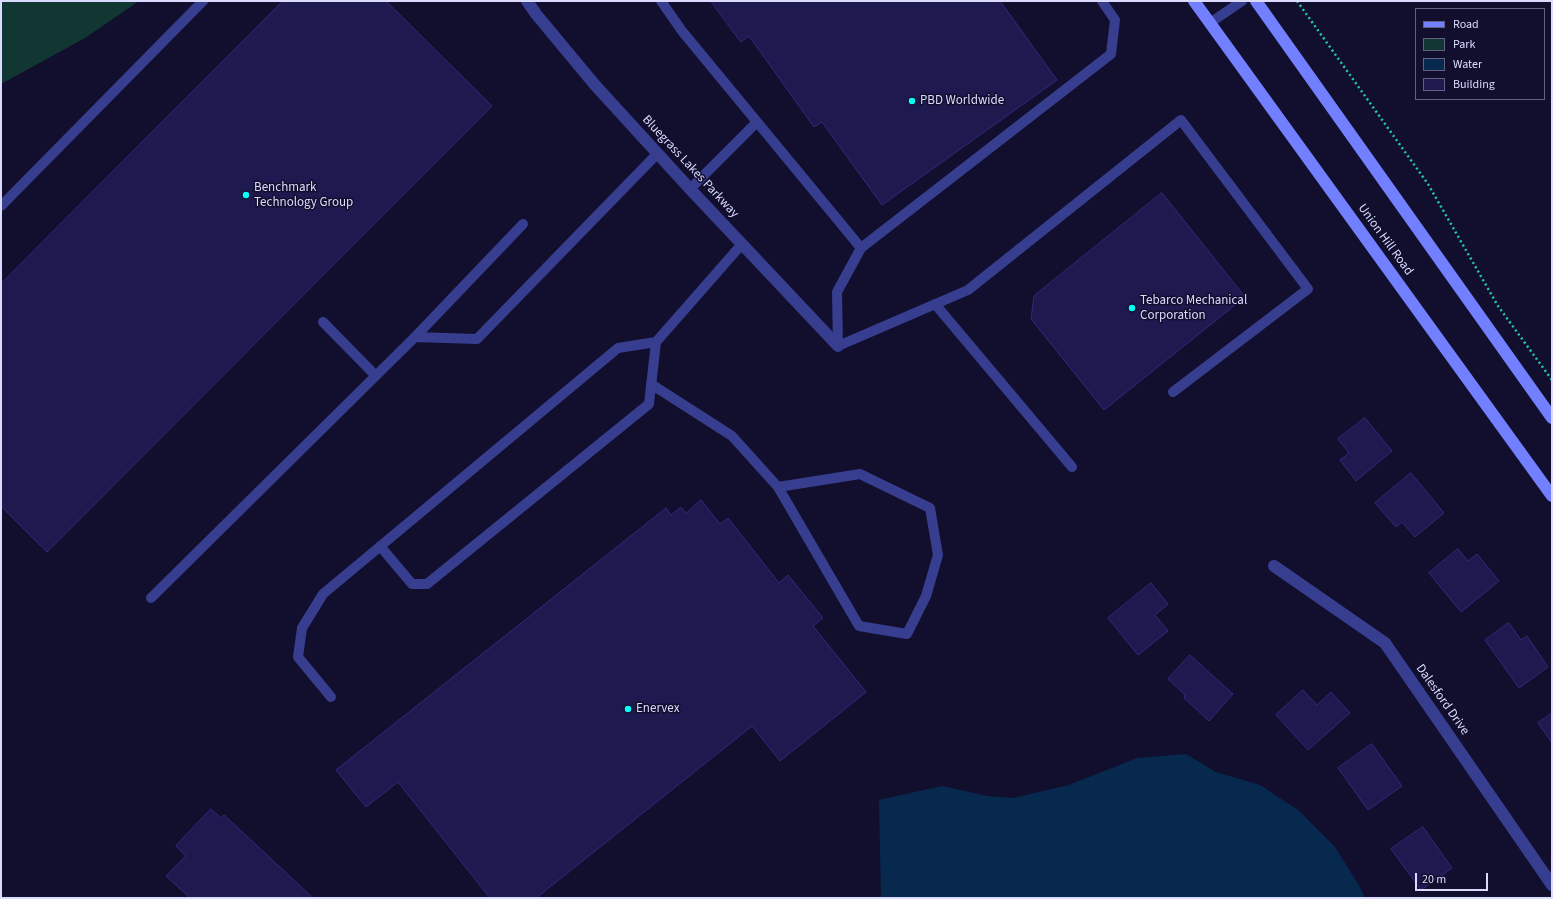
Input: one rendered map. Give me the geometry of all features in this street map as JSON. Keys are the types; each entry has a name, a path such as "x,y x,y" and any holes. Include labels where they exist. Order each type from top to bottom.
{"street":[{"name":"Bluegrass Lakes Parkway","path":"527,1 595,85 690,189 838,346"},
{"name":"Union Hill Road","path":"1194,1 1552,496"},
{"path":"1256,1 1552,418"},
{"name":"Dalesford Drive","path":"1274,566 1385,643 1552,885"}],"lane":[{"path":"1,206 202,1"},
{"path":"661,1 682,31 861,248"},
{"path":"1102,1 1115,20 1111,54 861,248 838,292 838,346 968,290 1181,120 1308,289 1173,392"},
{"path":"1210,23 1242,1"},
{"path":"690,189 757,122"},
{"path":"414,337 477,339 658,153"},
{"path":"151,598 414,337 523,224"},
{"path":"380,546 412,584 427,584 649,404 656,342 742,244"},
{"path":"935,304 1072,467"},
{"path":"323,322 375,376"},
{"path":"331,697 298,657 302,628 322,594 618,348 656,342"},
{"path":"651,384 732,436 778,487 859,626 907,634 926,596 938,555 930,508 860,474 778,487"}],"path":[{"path":"1297,1 1428,184 1498,306 1552,380"}],"green space":[{"path":"1,1 139,1 85,38 1,84"}],"water":[{"path":"1186,754 1216,772 1260,785 1298,810 1335,847 1360,887 1365,898 881,898 879,800 942,786 987,796 1013,798 1069,785 1137,758"}],"building":[{"name":"Benchmark Technology Group","path":"283,1 386,1 492,106 47,552 1,506 1,284"},
{"name":"PBD Worldwide","path":"711,1 1000,1 1057,80 882,205 822,122 814,127 749,36 741,42"},
{"name":"Tebarco Mechanical Corporation","path":"1162,193 1245,297 1104,410 1031,319 1034,296"},
{"path":"1365,418 1392,451 1356,481 1340,460 1349,453 1338,439"},
{"path":"1411,473 1444,513 1415,537 1402,522 1396,527 1375,503"},
{"name":"Enervex","path":"701,500 720,524 728,518 779,583 788,575 823,618 813,626 866,692 780,761 752,726 536,898 490,898 398,782 366,807 336,770 666,508 671,515 681,507 686,513"},
{"path":"1458,549 1468,561 1477,554 1499,581 1461,612 1429,573"},
{"path":"1151,583 1168,604 1155,615 1168,631 1138,655 1108,618"},
{"path":"1509,623 1521,640 1527,636 1548,667 1519,688 1485,640"},
{"path":"1190,655 1233,694 1209,721 1184,698 1185,695 1168,679"},
{"path":"1303,690 1317,705 1331,692 1350,713 1308,750 1276,715"},
{"path":"1552,713 1552,743 1538,723"},
{"path":"1372,744 1402,786 1368,810 1338,768"},
{"path":"211,809 221,818 224,815 313,898 190,898 166,876 186,856 176,846"},
{"path":"1423,827 1452,868 1421,890 1391,849"}],"place":[{"name":"PBD Worldwide","path":"912,101"},
{"name":"Benchmark Technology Group","path":"246,195"},
{"name":"Tebarco Mechanical Corporation","path":"1132,308"},
{"name":"Enervex","path":"628,709"}]}
